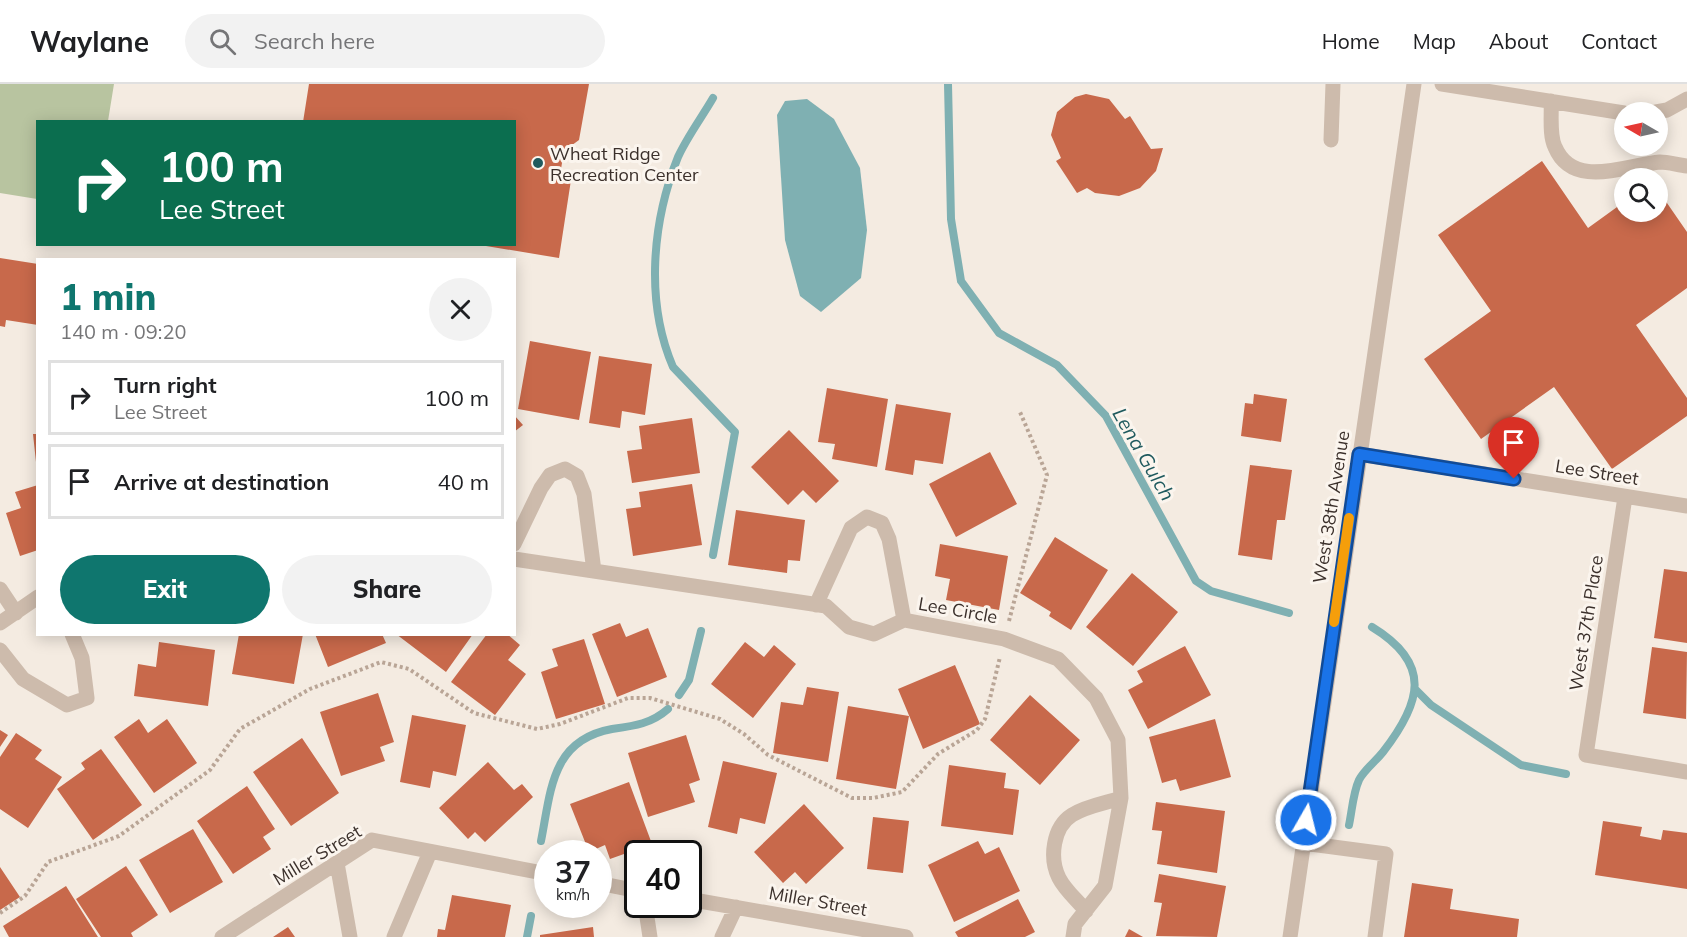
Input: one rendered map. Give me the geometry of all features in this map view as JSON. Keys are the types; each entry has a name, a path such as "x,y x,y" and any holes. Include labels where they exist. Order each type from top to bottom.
{"street":[{"path":"1331,140 1334,84"},
{"name":"West 38th Avenue","path":"1290,937 1414,84"},
{"path":"1442,84 1614,111"},
{"path":"1668,109 1687,99"},
{"path":"1551,101 1554,146 1564,161 1587,172 1606,173 1661,162 1687,166"},
{"name":"Lee Street","path":"1359,454 1687,506"},
{"path":"516,540 541,488 550,475 565,469 577,476 584,494 594,571"},
{"name":"West 37th Place","path":"1625,497 1586,755 1687,772"},
{"path":"816,605 850,528 867,517 882,523 889,539 904,620"},
{"name":"Lee Circle","path":"516,559 825,606 849,627 874,634 904,620 1004,639 1058,659 1096,698 1118,740 1121,798 1105,885 1075,924 1073,937"},
{"path":"0,590 16,613"},
{"path":"0,623 36,598"},
{"path":"0,650 23,679 67,705 87,698 82,658 73,636"},
{"path":"1086,910 1058,877 1054,853 1055,838 1062,823 1073,814 1121,798"},
{"name":"Miller Street","path":"222,937 372,840 534,871"},
{"path":"1303,843 1386,854 1375,937"},
{"path":"394,937 430,852"},
{"path":"337,863 350,937"},
{"name":"Miller Street","path":"702,902 906,937"},
{"path":"722,937 736,907"},
{"path":"647,918 650,937"}],"path":[{"path":"0,913 26,896 48,862 119,836 210,770 240,729 310,689 381,662 409,669 474,713 537,729 560,724 628,698 650,698 720,719 744,734 768,755 852,798 873,798 902,792 938,754 977,730 985,718 1047,475 1020,412"}],"green space":[{"path":"0,84 114,84 108,120 36,120 36,199 0,193"}],"water":[{"path":"807,99 834,119 860,168 867,230 861,278 821,312 800,296 785,240 777,115 785,101"}],"building":[{"name":"Wheat Ridge Recreation Center","path":"309,84 589,84 579,140 564,151 560,175 571,180 559,258 486,246 516,246 516,120 303,120"},
{"path":"1086,94 1109,99 1125,119 1130,116 1151,149 1163,148 1156,171 1140,188 1119,196 1095,193 1087,188 1077,193 1056,161 1061,158 1051,135 1057,112 1075,97"},
{"path":"1542,161 1588,228 1614,209 1614,222 1668,222 1668,204 1687,232 1687,288 1636,325 1687,398 1687,416 1612,469 1554,387 1481,439 1424,359 1491,311 1438,235"},
{"path":"0,258 36,264 36,325 6,320 5,327 0,326"},
{"path":"530,341 591,352 579,420 518,409"},
{"path":"599,356 652,364 645,415 622,411 620,428 589,423"},
{"path":"827,388 888,399 877,467 832,459 835,444 818,442"},
{"path":"1254,394 1287,399 1281,442 1241,436 1245,403 1253,404"},
{"path":"896,404 951,413 943,464 915,460 913,475 885,470"},
{"path":"516,417 523,425 516,430"},
{"path":"692,418 700,473 632,483 627,451 642,449 639,426"},
{"path":"789,430 839,481 816,503 803,490 788,505 751,467"},
{"path":"33,434 36,434 36,462"},
{"path":"990,452 1017,504 956,537 929,484"},
{"path":"1250,465 1292,470 1285,520 1277,520 1272,560 1238,555"},
{"path":"692,484 702,545 633,556 626,509 641,507 639,492"},
{"path":"36,486 36,551 20,556 6,513 21,508 15,492"},
{"path":"736,510 805,520 800,561 788,560 787,573 728,565"},
{"path":"1055,537 1108,570 1071,630 1049,616 1051,612 1020,593"},
{"path":"940,544 1008,556 999,610 946,600 950,579 935,576"},
{"path":"1664,569 1687,572 1687,643 1654,638"},
{"path":"1132,573 1178,612 1133,666 1086,627"},
{"path":"620,623 626,637 648,628 667,677 617,697 592,634"},
{"path":"239,636 303,636 294,684 232,674"},
{"path":"316,636 383,636 386,643 328,667"},
{"path":"399,636 472,636 446,672"},
{"path":"486,636 509,636 520,645 508,660 526,674 495,715 451,682"},
{"path":"584,639 605,704 556,719 541,672 558,666 552,649"},
{"path":"159,642 215,650 208,706 134,696 138,664 156,667"},
{"path":"745,642 764,657 774,645 796,664 753,718 711,684"},
{"path":"1185,646 1211,695 1148,729 1128,690 1143,682 1137,671"},
{"path":"1652,647 1687,652 1686,719 1643,713"},
{"path":"955,665 980,724 923,749 898,689"},
{"path":"807,687 839,692 828,762 773,753 781,702 803,705"},
{"path":"378,693 394,742 380,747 385,761 341,776 320,712"},
{"path":"1030,695 1080,740 1040,785 990,740"},
{"path":"848,706 909,716 896,789 836,779"},
{"path":"412,715 466,725 456,776 433,771 430,788 400,782"},
{"path":"139,719 148,733 167,719 197,763 154,793 114,737"},
{"path":"1215,719 1231,777 1180,791 1176,779 1162,783 1149,737"},
{"path":"0,730 8,735 0,747"},
{"path":"16,733 42,750 35,759 62,777 28,828 0,809 0,757"},
{"path":"686,735 700,780 689,784 695,802 648,817 628,753"},
{"path":"302,738 339,793 291,826 253,772"},
{"path":"101,749 142,805 93,840 57,789 85,769 81,763"},
{"path":"723,761 777,773 765,824 740,818 737,834 708,827"},
{"path":"488,762 514,790 522,784 533,797 485,842 475,832 468,839 439,808"},
{"path":"949,765 1006,773 1004,788 1019,790 1013,835 941,826"},
{"path":"629,782 651,840 624,840 624,854 612,858 612,840 584,840 570,804"},
{"path":"247,786 275,829 263,837 271,849 233,874 197,821"},
{"path":"1156,802 1225,811 1217,873 1157,864 1162,831 1152,830"},
{"path":"804,804 844,848 806,884 795,872 783,883 754,852"},
{"path":"873,817 909,821 903,873 867,869"},
{"path":"1603,821 1642,827 1640,836 1661,840 1663,830 1687,833 1687,889 1595,875"},
{"path":"193,829 223,882 170,913 139,860"},
{"path":"978,841 985,854 999,847 1020,891 954,922 928,865"},
{"path":"126,866 158,915 131,933 133,937 101,937 76,899"},
{"path":"0,867 20,897 0,910"},
{"path":"1159,874 1226,886 1217,937 1156,936 1162,903 1154,902"},
{"path":"1412,883 1453,889 1450,909 1519,919 1517,937 1404,937"},
{"path":"66,886 98,937 9,937 3,926"},
{"path":"452,895 511,905 505,937 437,937 438,929 445,930"},
{"path":"1018,899 1035,932 1025,937 958,937 955,932"},
{"path":"288,927 295,937 273,937"},
{"path":"593,927 594,937 540,937 540,935"},
{"path":"1129,929 1143,937 1125,937"}],"waterway":[{"name":"Lena Gulch","path":"948,84 951,219 961,281 999,333 1057,365 1106,416 1196,581 1211,591 1289,613"},
{"path":"713,98 678,157 669,182 662,208 655,262 658,316 673,367 735,432 713,555"},
{"name":"Lena Gulch","path":"1349,825 1359,780 1396,734 1406,717 1415,685 1412,670 1405,655 1392,641 1372,627"},
{"path":"679,695 689,680 701,631"},
{"path":"1415,689 1431,705 1521,765 1566,774"},
{"path":"541,840 552,786 565,756 577,744 592,735 649,721 668,709"},
{"path":"527,937 531,916"}],"slow traffic":[{"path":"1334,622 1349,518"}],"place":[{"name":"Wheat Ridge Recreation Center","path":"538,163"}],"route":[{"path":"1306,820 1359,454 1514,479"}]}
